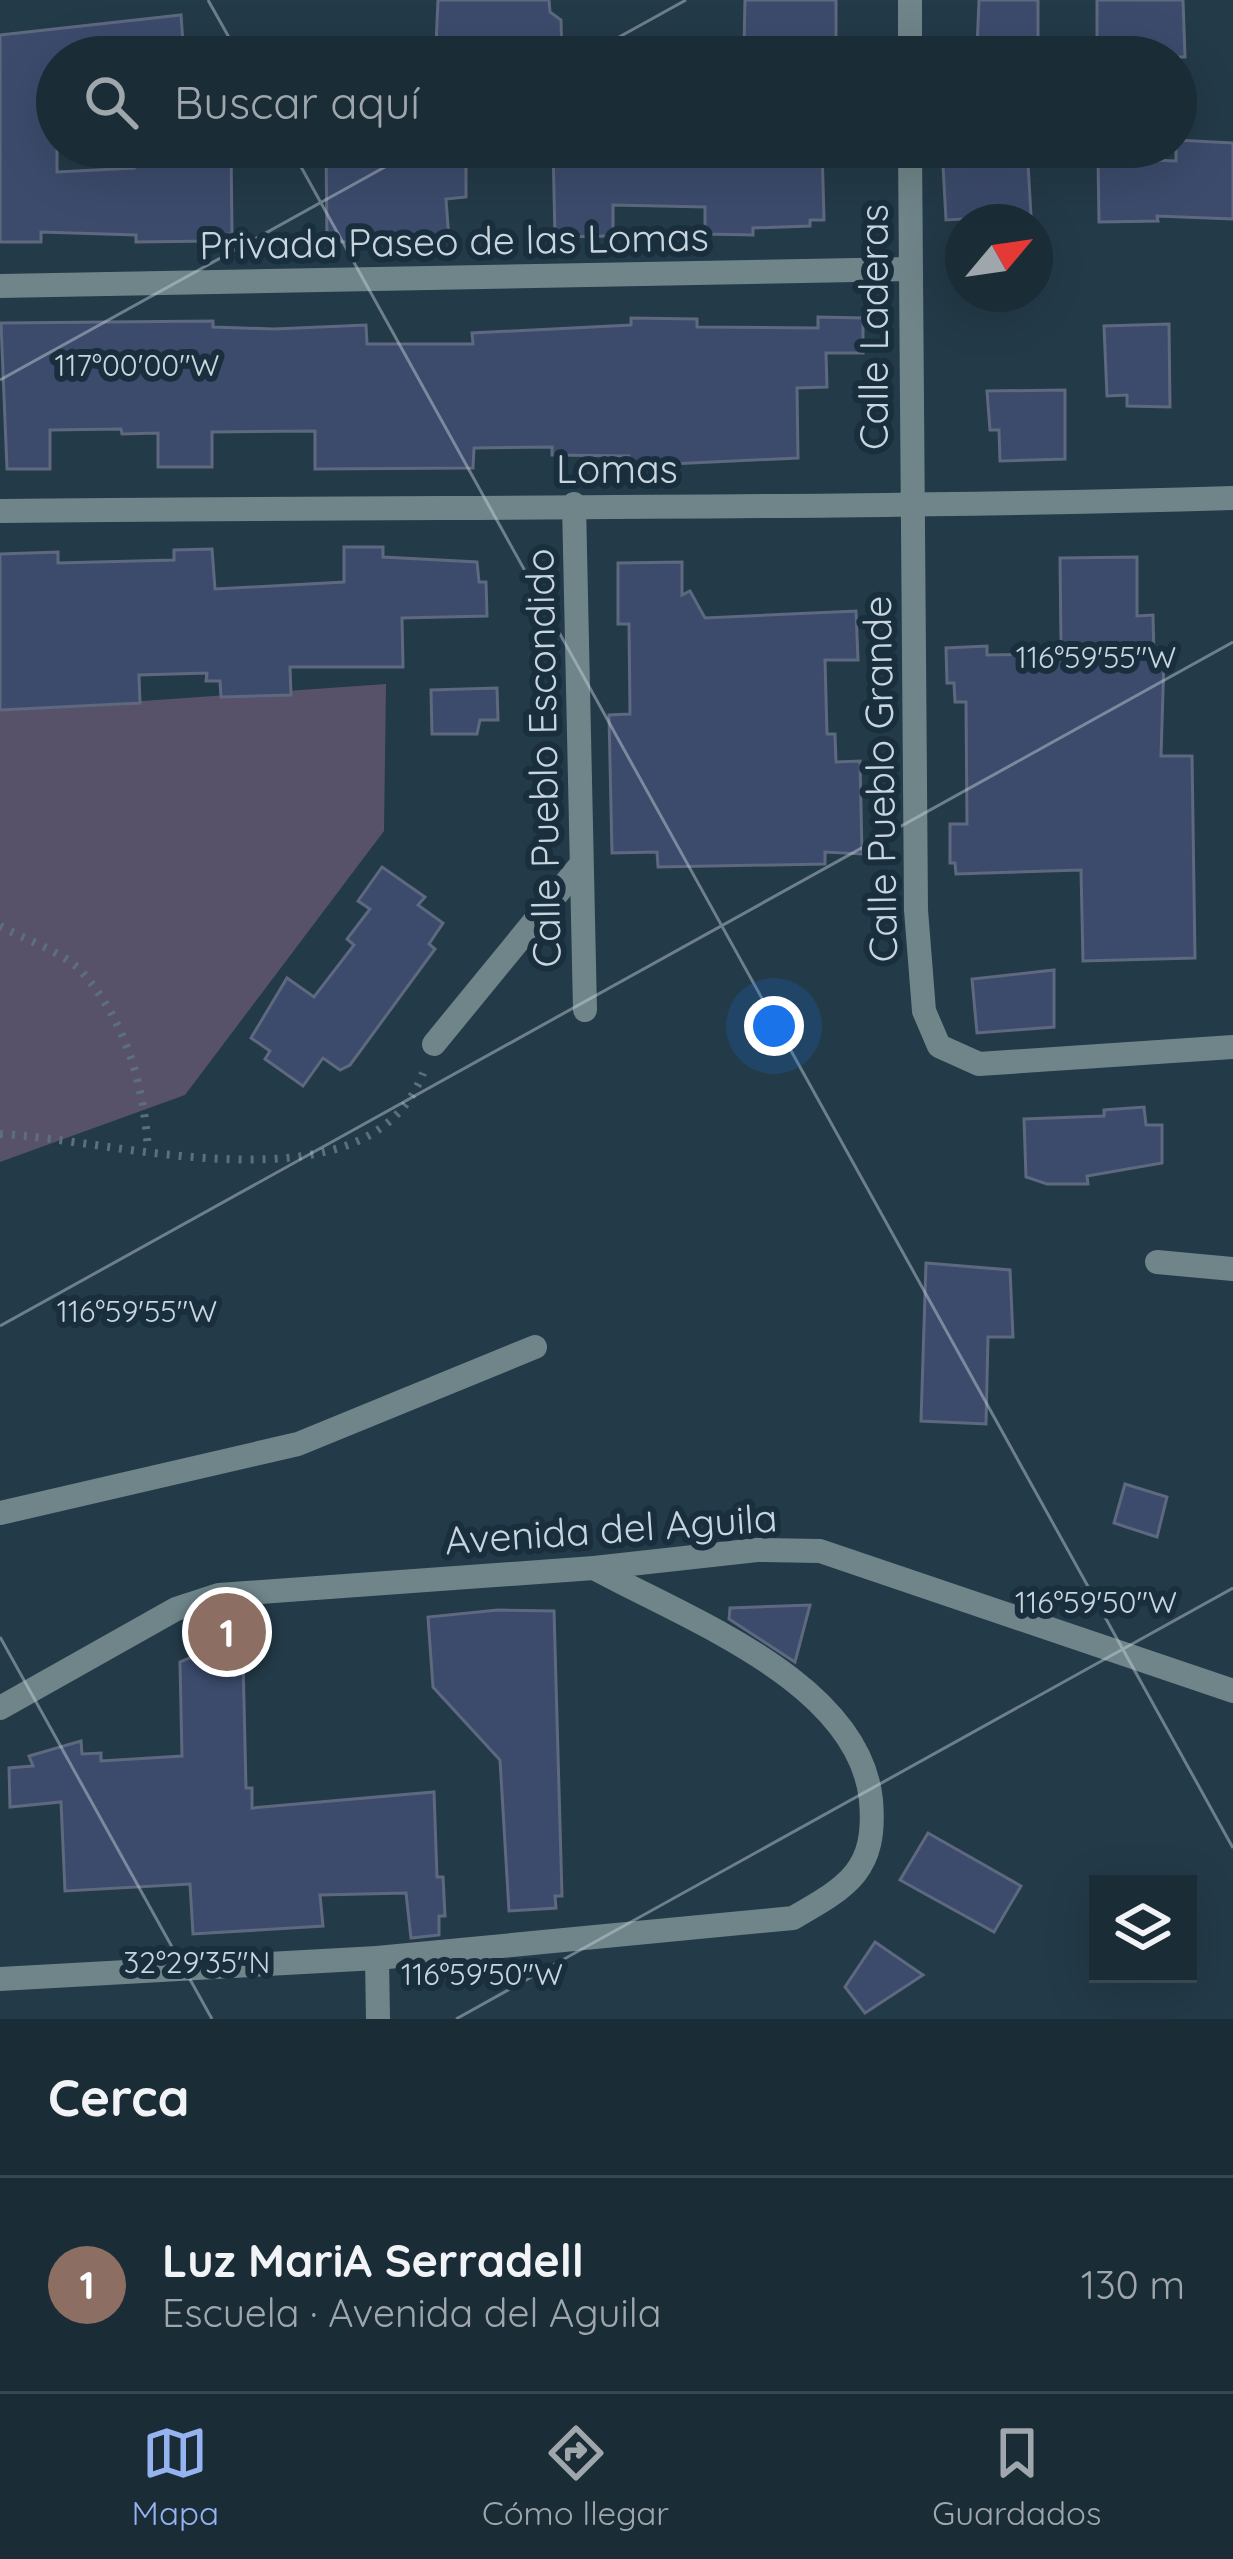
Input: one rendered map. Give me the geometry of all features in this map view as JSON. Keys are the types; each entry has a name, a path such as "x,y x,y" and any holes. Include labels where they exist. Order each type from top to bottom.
{"street":[{"path":"910,0 910,36"},
{"name":"Calle Laderas","path":"910,168 910,507"},
{"name":"Privada Paseo de las Lomas","path":"0,286 910,269"},
{"name":"Lomas","path":"0,511 574,504 910,507 1233,498"},
{"name":"Calle Pueblo Escondido","path":"574,504 578,868 585,1010"},
{"name":"Calle Pueblo Grande","path":"910,507 916,910 924,1011 939,1046 979,1064 1233,1047"},
{"path":"434,1044 578,868"},
{"path":"1156,1262 1233,1269"},
{"path":"0,1513 298,1444 536,1347"},
{"name":"Avenida del Aguila","path":"0,1708 158,1618 219,1594 594,1568 757,1550 820,1551 1233,1690"},
{"path":"0,1979 377,1958 794,1918 846,1887 874,1838 868,1770 839,1723 789,1675 594,1568"},
{"path":"377,1958 378,2019"}],"path":[{"path":"0,926 79,969 125,1042 145,1090 148,1150"},
{"path":"0,1135 232,1161 327,1152 384,1130 414,1097 434,1044"}],"shaded area":[{"path":"386,684 384,831 185,1095 0,1162 0,711"}],"building":[{"path":"438,0 549,0 550,12 561,20 561,36 436,36"},
{"path":"745,0 836,0 836,36 744,36"},
{"path":"979,0 1038,0 1038,36 978,36"},
{"path":"1097,0 1183,0 1184,36 1097,36"},
{"path":"181,15 182,36 36,36 36,168 57,168 57,172 231,168 232,234 214,235 214,241 136,242 136,235 41,232 41,242 0,242 0,35"},
{"path":"1197,141 1233,143 1233,219 1157,216 1158,221 1099,222 1098,168 1197,168"},
{"path":"326,168 466,168 466,197 446,199 449,240 327,242"},
{"path":"553,168 823,168 824,220 810,220 810,226 753,228 753,235 705,234 705,207 613,205 613,236 555,237"},
{"path":"943,168 1028,168 1030,204 945,204"},
{"path":"818,317 863,318 863,353 826,353 827,387 797,388 798,458 629,466 629,456 552,455 552,447 474,448 473,468 315,469 315,431 212,432 212,467 158,467 158,433 122,434 121,429 50,430 50,469 7,469 1,323 213,321 213,327 274,329 366,325 367,344 473,344 472,333 631,325 631,318 697,319 697,327 818,328"},
{"path":"1169,324 1170,407 1127,406 1127,395 1107,396 1104,326"},
{"path":"1065,390 1065,459 1000,461 999,430 990,430 987,391"},
{"path":"344,547 383,547 383,557 477,562 479,582 486,582 487,616 402,618 403,667 290,667 291,695 221,697 220,681 206,681 207,673 139,675 140,703 0,710 0,554 58,552 58,563 174,560 174,550 212,549 215,589 344,582"},
{"path":"1137,557 1137,616 1153,615 1154,659 1164,658 1161,756 1192,756 1195,958 1083,961 1081,870 956,874 955,863 950,863 950,824 967,824 966,702 955,702 954,683 947,683 946,648 987,646 987,655 1052,654 1052,644 1061,643 1060,558"},
{"path":"682,562 682,595 690,591 705,618 856,611 858,660 825,660 827,734 835,734 836,762 860,761 862,854 825,852 825,864 658,867 657,852 612,853 609,715 630,714 629,624 618,624 618,563"},
{"path":"497,688 498,720 480,720 477,734 432,734 431,690"},
{"path":"382,867 425,897 418,905 443,923 429,944 435,949 350,1065 340,1070 323,1058 303,1086 265,1059 270,1051 251,1038 287,978 314,997 354,945 347,939 370,909 358,901"},
{"path":"1054,970 1054,1027 977,1033 972,979"},
{"path":"1144,1107 1146,1125 1162,1125 1162,1163 1087,1176 1088,1184 1047,1184 1026,1177 1024,1119 1104,1116 1104,1110"},
{"path":"926,1263 1010,1270 1013,1337 988,1337 986,1424 921,1421"},
{"path":"1125,1484 1167,1497 1157,1537 1114,1523"},
{"path":"810,1605 795,1662 729,1619 730,1608"},
{"path":"498,1610 554,1611 562,1896 555,1896 556,1908 509,1911 500,1760 433,1687 428,1617"},
{"path":"217,1646 217,1660 243,1660 246,1788 252,1788 252,1808 434,1792 437,1877 443,1877 445,1916 439,1916 439,1935 411,1938 406,1893 320,1895 323,1926 193,1934 190,1884 65,1891 61,1802 10,1807 9,1768 33,1766 29,1756 81,1741 82,1754 101,1753 101,1761 182,1756 180,1662"},
{"path":"928,1833 1021,1886 994,1932 900,1880"},
{"path":"875,1942 923,1975 865,2013 845,1987"}],"place":[{"name":"Luz MariA Serradell","path":"227,1632"}]}
